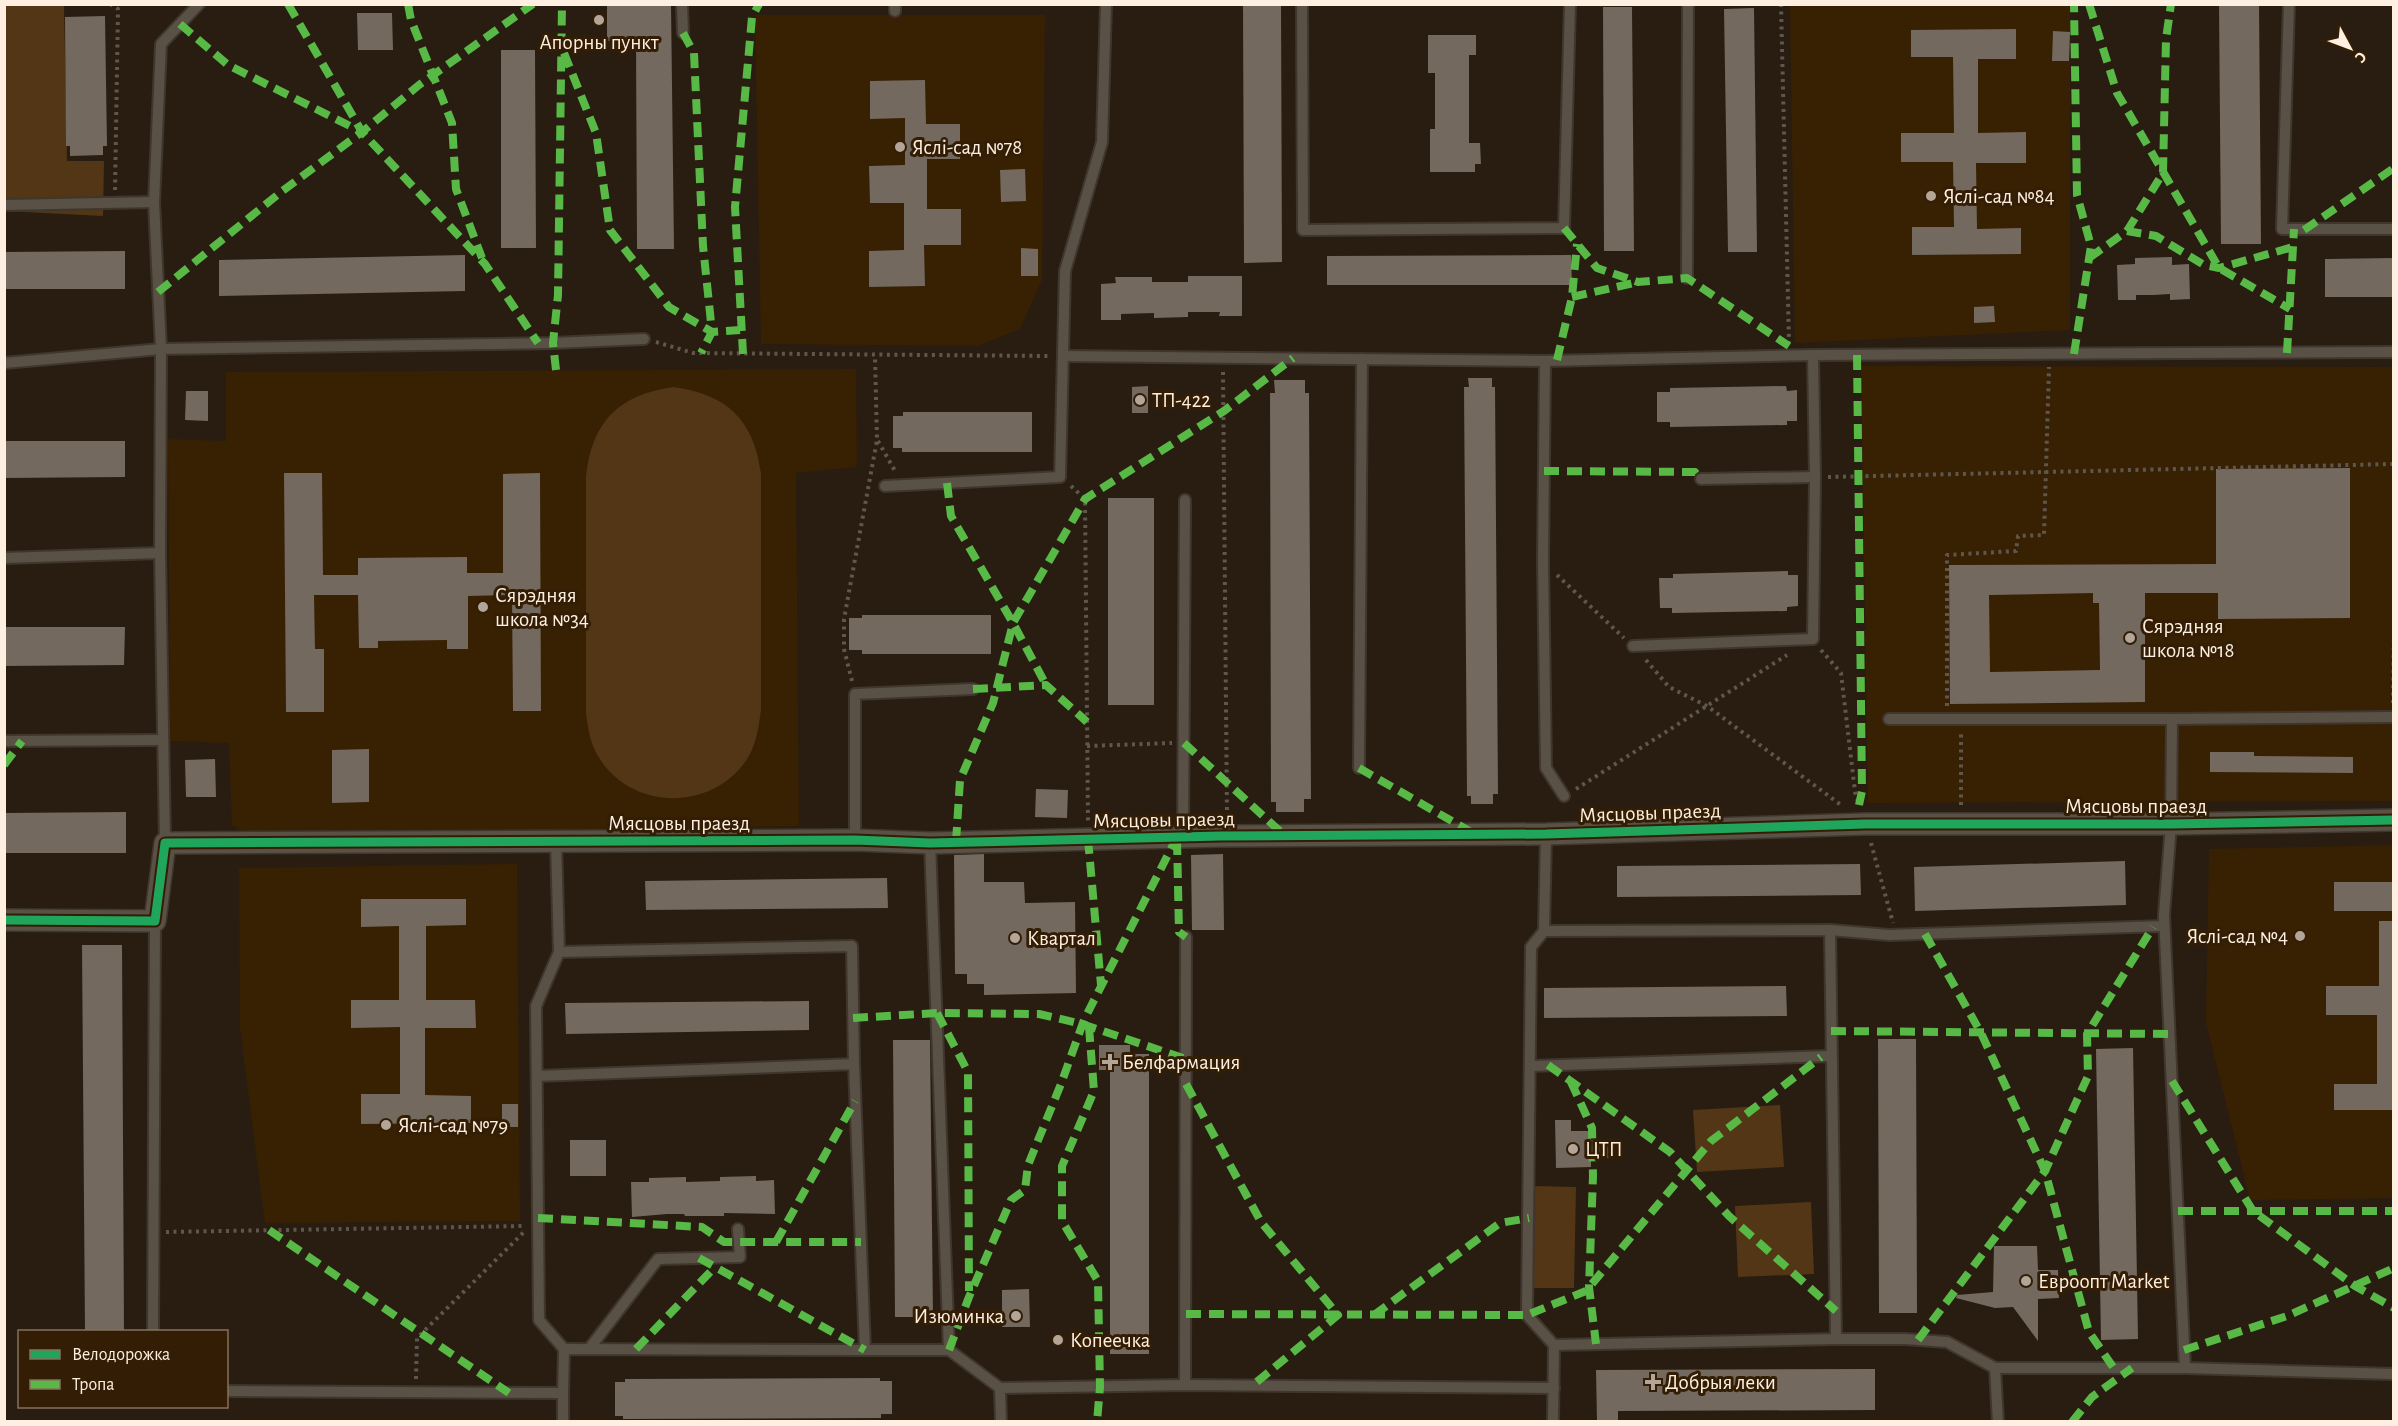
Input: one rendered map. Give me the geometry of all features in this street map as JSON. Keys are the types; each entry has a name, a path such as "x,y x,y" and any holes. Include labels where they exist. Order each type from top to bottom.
{"street":[{"name":"Мясцовы праезд","path":"165,843 855,840 930,843 1228,836 1546,834 1865,824 2170,824 2394,820"},
{"path":"4,920 155,921 165,843"}],"lane":[{"path":"165,843 160,553 161,349 154,202 161,44 199,4"},
{"path":"682,4 683,33"},
{"path":"885,486 1060,477 1065,271 1102,141 1106,4"},
{"path":"1302,4 1303,230 1564,228 1570,4"},
{"path":"1687,278 1688,4"},
{"path":"2289,4 2282,229 2394,228"},
{"path":"4,205 154,202"},
{"path":"4,363 161,349 553,343 644,339"},
{"path":"1064,356 1545,361 1789,355 2394,352"},
{"path":"1633,646 1813,639 1815,477 1813,355"},
{"path":"1359,768 1362,359"},
{"path":"1545,361 1543,561 1546,768 1564,796"},
{"path":"1701,480 1815,477"},
{"path":"1183,837 1185,500"},
{"path":"4,558 160,553"},
{"path":"855,840 855,694 973,689"},
{"path":"1889,719 2393,717"},
{"path":"1544,931 1830,930 1897,935 2164,926 2170,824 2172,719"},
{"path":"4,741 162,740"},
{"path":"1546,834 1544,931 1531,947 1527,1316 1554,1346 1553,1422"},
{"path":"556,842 559,952 536,1006 539,1320 564,1349 563,1422"},
{"path":"930,843 949,1350"},
{"path":"2164,915 2185,1368"},
{"path":"153,1330 155,921"},
{"path":"1830,930 1836,1339"},
{"path":"1185,1385 1186,937"},
{"path":"559,952 852,946 865,1350"},
{"path":"1531,1066 1831,1056"},
{"path":"537,1077 854,1064"},
{"path":"589,1349 658,1259 740,1257 738,1229"},
{"path":"1554,1346 1905,1339 1947,1342 1995,1368 2185,1368 2394,1374"},
{"path":"564,1349 949,1350 1000,1388 1185,1385 1554,1388"},
{"path":"1995,1368 1998,1422"},
{"path":"1000,1388 1001,1422"},
{"path":"228,1391 563,1393"}],"path":[{"path":"110,4 118,9"},
{"path":"115,204 118,9 122,4"},
{"path":"1781,4 1789,355"},
{"path":"644,339 693,353 1064,356"},
{"path":"1947,719 1947,555 2016,551 2018,536 2044,535 2051,354"},
{"path":"855,694 844,649 844,619 877,440 875,356"},
{"path":"1223,357 1228,836"},
{"path":"877,440 903,485"},
{"path":"1815,477 2394,464"},
{"path":"1060,477 1085,499 1088,839"},
{"path":"1543,561 1633,646 1669,687 1707,706 1865,824"},
{"path":"2393,717 2394,629"},
{"path":"1564,796 1813,639 1841,673 1855,792 1897,935"},
{"path":"1960,824 1961,719"},
{"path":"1087,746 1184,743"},
{"path":"153,1232 530,1226 417,1338 415,1392"}],"shaded area":[{"path":"5,5 64,5 67,161 104,161 103,216 5,211"},
{"name":"Яслі-сад №84","path":"1790,5 2070,5 2070,330 1795,343"},
{"name":"Яслі-сад №78","path":"755,15 1045,15 1042,280 1020,329 977,346 761,344"},
{"name":"Сярэдняя школа №18","path":"1861,366 2393,367 2393,801 1868,803"},
{"name":"Сярэдняя школа №34","path":"856,369 857,467 796,473 799,826 410,833 244,833 232,825 229,743 170,741 168,439 226,441 226,372"},
{"path":"673,387 709,396 723,403 735,413 752,439 761,474 761,710 756,738 750,754 736,773 717,787 697,795 674,798 652,796 631,788 613,775 593,746 586,713 586,476 589,457 594,440 602,426 623,404 654,391"},
{"name":"Яслі-сад №4","path":"2393,845 2393,1198 2250,1200 2206,1023 2209,849"},
{"name":"Яслі-сад №79","path":"517,864 520,1221 265,1223 240,1028 239,868"},
{"path":"1780,1105 1784,1167 1697,1172 1693,1110"},
{"path":"1533,1186 1576,1187 1574,1288 1532,1288"},
{"path":"1811,1202 1814,1274 1738,1277 1735,1206"}],"building":[{"path":"607,4 671,4 674,249 637,249 636,41 607,41"},
{"path":"1243,4 1281,4 1282,262 1244,263"},
{"path":"2219,4 2259,4 2261,244 2221,244"},
{"path":"1603,7 1632,7 1634,251 1604,251"},
{"path":"1754,8 1757,252 1728,252 1724,9"},
{"path":"357,13 392,13 393,50 358,50"},
{"path":"105,16 107,146 103,146 103,155 70,156 70,146 66,146 65,17"},
{"path":"2016,29 2016,59 1978,59 1978,133 2026,132 2026,163 1976,163 1977,229 2021,228 2021,254 1912,255 1912,227 1954,227 1953,162 1901,162 1901,133 1954,133 1953,57 1911,57 1911,30"},
{"path":"2053,31 2070,32 2069,61 2052,61"},
{"path":"1428,35 1476,35 1476,55 1469,55 1469,143 1480,143 1481,164 1475,164 1475,172 1430,172 1430,129 1435,129 1435,73 1428,73"},
{"path":"501,50 535,50 536,248 501,248"},
{"path":"925,80 926,124 960,124 960,159 927,159 927,209 961,209 961,245 924,245 925,286 869,287 869,251 904,250 904,203 870,203 869,166 905,165 905,118 870,119 870,81"},
{"path":"1025,169 1026,201 1001,202 1000,170"},
{"path":"1021,248 1038,249 1038,276 1021,276"},
{"path":"125,251 125,289 4,289 4,252"},
{"path":"465,255 465,291 219,296 219,260"},
{"path":"1571,255 1572,285 1327,285 1327,256"},
{"path":"2172,257 2172,265 2189,264 2190,299 2170,300 2170,294 2136,295 2136,300 2118,300 2117,265 2135,264 2135,258"},
{"path":"2394,258 2394,297 2325,297 2325,259"},
{"path":"1188,276 1242,276 1242,316 1219,316 1220,312 1188,312 1188,317 1154,318 1154,313 1121,314 1121,320 1101,320 1101,284 1116,283 1115,277 1152,277 1152,282 1188,282"},
{"path":"1994,306 1995,322 1974,323 1974,307"},
{"path":"1468,378 1492,378 1492,387 1495,387 1498,794 1493,794 1493,804 1471,804 1471,796 1467,796 1464,387 1469,387"},
{"path":"1274,380 1305,380 1305,393 1309,393 1311,799 1304,799 1304,812 1276,812 1276,802 1271,802 1270,393 1275,393"},
{"name":"ТП-422","path":"1148,386 1148,413 1132,413 1132,387"},
{"path":"1786,386 1787,391 1797,390 1797,421 1787,421 1787,425 1670,427 1670,422 1657,422 1657,392 1670,392 1670,388"},
{"path":"186,391 208,391 208,421 185,420"},
{"path":"903,412 1032,412 1032,452 902,452 902,448 893,448 893,416 903,416"},
{"path":"4,441 125,441 125,477 4,478"},
{"path":"2350,468 2350,618 2218,619 2218,593 2145,593 2145,702 1950,704 1949,565 2216,564 2216,469","holes":["2093,593 2093,603 2099,603 2100,670 1990,672 1989,595"]},
{"path":"284,473 322,473 323,575 358,575 358,558 467,557 467,573 503,573 503,474 540,473 541,711 513,711 512,595 468,596 468,649 447,649 447,640 378,641 378,648 359,648 358,595 314,595 315,649 324,649 324,712 286,712"},
{"path":"1108,498 1154,498 1154,705 1108,705"},
{"path":"1788,571 1788,575 1798,575 1798,606 1787,607 1787,611 1672,613 1672,608 1660,608 1659,578 1673,578 1673,574"},
{"path":"862,615 991,615 991,654 862,654 862,650 849,650 849,618 862,618"},
{"path":"4,627 125,627 124,665 4,666"},
{"path":"369,749 369,802 332,803 332,750"},
{"path":"2210,752 2254,752 2254,756 2353,757 2353,773 2210,772"},
{"path":"215,759 216,797 186,797 185,760"},
{"path":"1036,789 1068,790 1067,818 1035,817"},
{"path":"126,812 126,853 4,853 4,813"},
{"name":"Квартал","path":"984,854 984,882 1024,882 1025,903 1075,902 1076,993 984,995 984,984 967,984 967,974 955,974 954,855"},
{"path":"1223,854 1224,930 1192,930 1191,855"},
{"path":"2125,861 2126,905 1915,911 1914,867"},
{"path":"1860,864 1861,895 1617,897 1617,866"},
{"path":"887,878 888,908 646,910 645,881"},
{"path":"2334,882 2394,882 2394,911 2334,911"},
{"path":"361,899 466,899 466,925 426,926 426,1000 475,1000 476,1028 425,1028 425,1095 471,1096 471,1123 361,1124 361,1094 400,1094 400,1027 351,1028 351,1000 399,1000 399,926 361,927"},
{"path":"2379,921 2394,921 2394,1110 2334,1110 2334,1084 2377,1084 2377,1015 2326,1015 2326,986 2379,986"},
{"path":"82,945 122,945 124,1330 85,1330"},
{"path":"1786,986 1787,1016 1544,1018 1544,988"},
{"path":"809,1001 809,1030 566,1034 565,1003"},
{"path":"1878,1039 1916,1039 1917,1313 1879,1313"},
{"path":"893,1040 930,1040 933,1317 895,1317"},
{"path":"1099,1045 1130,1045 1130,1054 1149,1054 1149,1354 1110,1354 1110,1070 1099,1070"},
{"path":"2133,1048 2138,1339 2101,1340 2096,1049"},
{"path":"502,1104 518,1104 518,1127 502,1127"},
{"name":"ЦТП","path":"1555,1120 1571,1120 1571,1131 1591,1131 1591,1140 1615,1139 1615,1158 1591,1158 1591,1167 1556,1168"},
{"path":"570,1140 606,1140 606,1176 570,1176"},
{"path":"756,1176 756,1181 774,1180 775,1214 724,1213 724,1216 685,1216 684,1214 667,1214 632,1217 631,1182 649,1182 649,1178 686,1177 686,1182 720,1181 720,1177"},
{"name":"Евроопт Market","path":"1994,1246 2037,1246 2038,1270 2058,1270 2059,1298 2038,1299 2038,1341 2013,1307 1995,1308 1956,1298 1957,1295 1993,1292"},
{"path":"1029,1289 1030,1327 1002,1327 1002,1290"},
{"path":"1875,1369 1875,1410 1618,1411 1618,1422 1597,1422 1596,1370"},
{"path":"880,1378 880,1381 892,1381 892,1414 881,1414 881,1418 623,1419 623,1416 615,1416 615,1382 625,1382 625,1379"}],"marked path":[{"path":"288,4 362,132 485,264 538,343"},
{"path":"408,4 411,20 452,123 456,189 482,258"},
{"path":"158,292 281,192 362,132 419,85 533,4"},
{"path":"556,370 553,343 558,295 562,4"},
{"path":"743,354 735,207 752,17 759,4"},
{"path":"2074,4 2077,195 2091,246 2074,354"},
{"path":"2089,4 2117,93 2219,268 2290,309"},
{"path":"2127,231 2163,173 2166,39 2171,4"},
{"path":"180,24 228,65 362,132"},
{"path":"683,33 694,53 703,246 712,332 701,353"},
{"path":"564,53 596,133 610,230 669,307 712,332 740,330"},
{"path":"2304,230 2394,168"},
{"path":"1564,228 1597,268 1638,282 1687,278 1789,346"},
{"path":"2287,353 2294,229"},
{"path":"2089,258 2127,231 2156,236 2204,265 2219,268 2293,247"},
{"path":"1557,360 1572,297 1577,244"},
{"path":"1572,297 1638,282"},
{"path":"1857,355 1862,791 1859,805"},
{"path":"956,842 960,780 993,703 1013,623 1085,499 1224,411 1293,358"},
{"path":"1544,471 1695,472 1701,479"},
{"path":"947,483 951,516 1046,685"},
{"path":"973,689 1046,685 1087,722"},
{"path":"4,765 22,741"},
{"path":"1184,743 1285,836"},
{"path":"1359,768 1471,832"},
{"path":"949,1350 1011,1200 1025,1190 1028,1165 1084,1020 1177,837"},
{"path":"1088,839 1101,985"},
{"path":"1177,840 1179,932 1186,937"},
{"path":"1918,1340 2045,1171 2088,1076 2087,1034 2153,927"},
{"path":"1925,934 1981,1033 2045,1171 2089,1332 2113,1367"},
{"path":"937,1013 968,1072 969,1291"},
{"path":"853,1018 937,1013 1039,1014 1082,1024 1186,1059"},
{"path":"1089,1027 1094,1091 1062,1166 1062,1221 1098,1281 1100,1387 1097,1422"},
{"path":"1831,1031 2170,1034"},
{"path":"1186,1314 1527,1315 1586,1291 1711,1141 1821,1057"},
{"path":"1548,1065 1670,1152 1729,1216 1836,1311"},
{"path":"2172,1081 2253,1211 2355,1286 2394,1308"},
{"path":"1571,1082 1592,1128 1593,1176 1589,1287 1596,1344"},
{"path":"1186,1084 1261,1222 1338,1315 1253,1385"},
{"path":"776,1242 855,1101"},
{"path":"2178,1211 2394,1211"},
{"path":"538,1218 702,1227 724,1242 861,1242"},
{"path":"1374,1315 1500,1223 1529,1218"},
{"path":"269,1230 509,1393"},
{"path":"699,1258 865,1350"},
{"path":"636,1349 715,1267"},
{"path":"2184,1350 2287,1316 2394,1268"},
{"path":"2072,1422 2092,1397 2132,1368"}],"cycle path":[{"path":"4,920 155,921 165,843 855,840 930,843 1221,836 1546,834 1865,824 2171,824 2394,820"}],"place":[{"name":"Апорны пункт","path":"599,20"},
{"name":"Яслі-сад №78","path":"900,147"},
{"name":"Яслі-сад №84","path":"1931,196"},
{"name":"ТП-422","path":"1140,400"},
{"name":"Сярэдняя школа №34","path":"483,607"},
{"name":"Сярэдняя школа №18","path":"2130,638"},
{"name":"Яслі-сад №4","path":"2300,936"},
{"name":"Квартал","path":"1015,938"},
{"name":"Белфармация","path":"1110,1062"},
{"name":"Яслі-сад №79","path":"386,1125"},
{"name":"ЦТП","path":"1573,1149"},
{"name":"Евроопт Market","path":"2026,1281"},
{"name":"Изюминка","path":"1016,1316"},
{"name":"Копеечка","path":"1058,1340"},
{"name":"Добрыя леки","path":"1653,1382"}]}
